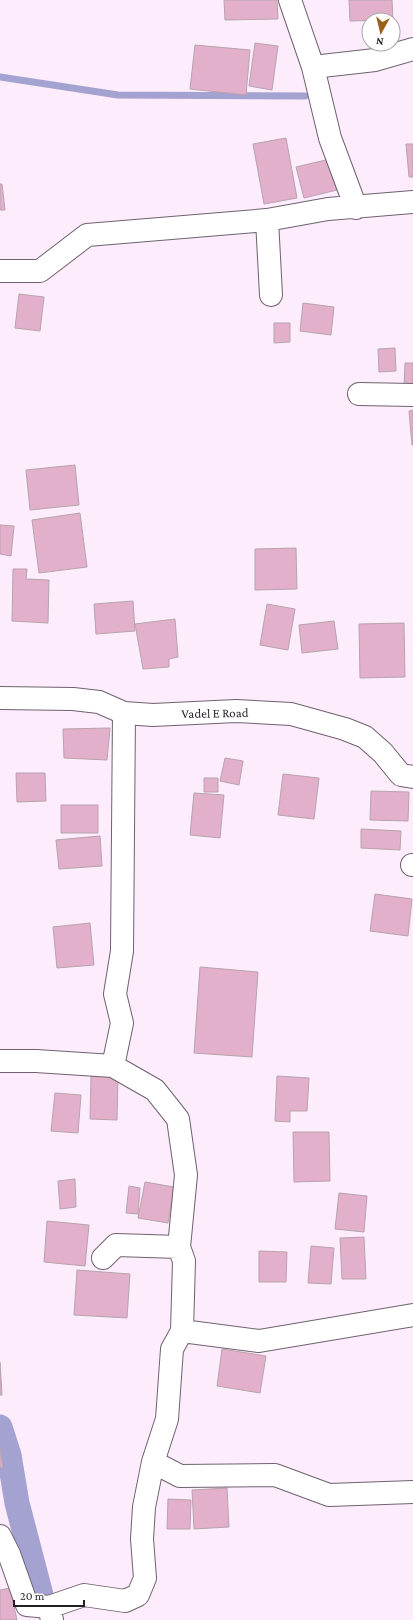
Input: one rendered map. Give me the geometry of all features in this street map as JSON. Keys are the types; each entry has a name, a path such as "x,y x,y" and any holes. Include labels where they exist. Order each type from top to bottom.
{"street":[{"path":"290,0 314,66 330,138 356,208"},
{"path":"314,66 375,60 413,49"},
{"path":"0,271 40,271 87,235 267,220 328,209 356,208 413,202"},
{"path":"267,220 271,294"},
{"path":"359,394 413,395"},
{"name":"Vadel E Road","path":"0,698 73,699 99,702 124,713 153,715 236,711 291,714 345,729 365,737 382,753 401,775 413,777"},
{"path":"112,1066 122,1023 115,994 122,952 124,713"},
{"path":"0,1062 36,1061 112,1066 155,1090 178,1119 186,1176 179,1246 184,1261 182,1331 172,1349 167,1419 153,1462 144,1507 142,1539 145,1578 138,1595 125,1601 84,1595 51,1614 27,1605 9,1554 0,1536"},
{"path":"103,1258 116,1245 179,1246"},
{"path":"182,1331 259,1342 413,1315"},
{"path":"153,1462 180,1476 275,1475 329,1495 413,1492"}],"building":[{"path":"224,0 277,0 278,19 225,20"},
{"path":"349,0 392,0 393,12 361,12 361,21 350,21"},
{"path":"255,43 278,46 272,90 249,86"},
{"path":"195,45 250,50 246,95 190,89"},
{"path":"286,138 297,198 264,204 253,144"},
{"path":"406,144 413,144 413,177 409,177"},
{"path":"330,159 337,190 304,198 296,167"},
{"path":"0,184 2,184 5,210 0,210"},
{"path":"19,294 44,297 40,331 15,328"},
{"path":"303,303 334,307 331,335 300,331"},
{"path":"274,323 290,323 290,342 274,343"},
{"path":"395,348 396,371 379,372 378,349"},
{"path":"405,363 413,363 413,388 404,387"},
{"path":"413,410 413,445 412,445 409,411"},
{"path":"75,465 79,505 30,510 26,470"},
{"path":"80,513 87,567 39,573 32,520"},
{"path":"0,525 14,526 11,556 0,554"},
{"path":"296,548 297,589 255,590 255,549"},
{"path":"13,569 27,569 26,579 49,580 48,623 12,621"},
{"path":"133,601 135,631 96,634 94,604"},
{"path":"267,604 295,609 288,650 260,645"},
{"path":"175,619 178,657 169,659 169,667 143,669 135,624"},
{"path":"334,621 338,649 302,653 299,625"},
{"path":"404,623 405,677 360,678 359,624"},
{"path":"110,728 107,760 64,758 63,729"},
{"path":"225,758 243,761 239,785 220,781"},
{"path":"16,773 45,773 46,801 17,802"},
{"path":"283,774 319,778 314,819 278,815"},
{"path":"204,778 218,778 218,792 204,792"},
{"path":"371,791 409,792 408,821 370,820"},
{"path":"194,793 224,795 220,838 190,835"},
{"path":"61,805 98,805 98,833 61,833"},
{"path":"361,829 401,831 400,850 361,848"},
{"path":"100,836 102,866 59,869 56,840"},
{"path":"375,894 412,899 408,936 370,931"},
{"path":"90,923 94,965 57,968 53,927"},
{"path":"200,967 258,972 252,1057 194,1053"},
{"path":"91,1076 118,1077 117,1120 90,1119"},
{"path":"277,1076 309,1078 307,1111 290,1111 290,1122 275,1121"},
{"path":"55,1093 81,1095 78,1133 51,1131"},
{"path":"293,1132 329,1132 330,1181 294,1182"},
{"path":"75,1179 76,1207 60,1209 58,1181"},
{"path":"145,1182 174,1187 168,1223 138,1218"},
{"path":"129,1186 140,1188 138,1214 126,1213"},
{"path":"339,1193 367,1196 364,1232 335,1229"},
{"path":"47,1221 89,1225 85,1266 44,1262"},
{"path":"364,1237 366,1279 342,1279 340,1238"},
{"path":"311,1246 334,1248 331,1284 308,1283"},
{"path":"259,1251 287,1252 286,1282 259,1282"},
{"path":"77,1270 130,1274 127,1318 74,1315"},
{"path":"222,1349 266,1356 260,1393 217,1386"},
{"path":"0,1362 2,1395 0,1395"},
{"path":"0,1449 3,1467 0,1468"},
{"path":"227,1488 229,1527 194,1529 192,1490"},
{"path":"168,1499 191,1500 190,1529 167,1529"},
{"path":"10,1588 17,1620 0,1620 0,1590"}],"waterway":[{"path":"0,77 118,95 305,96"},
{"path":"0,1427 9,1455 17,1503 41,1595"}]}
